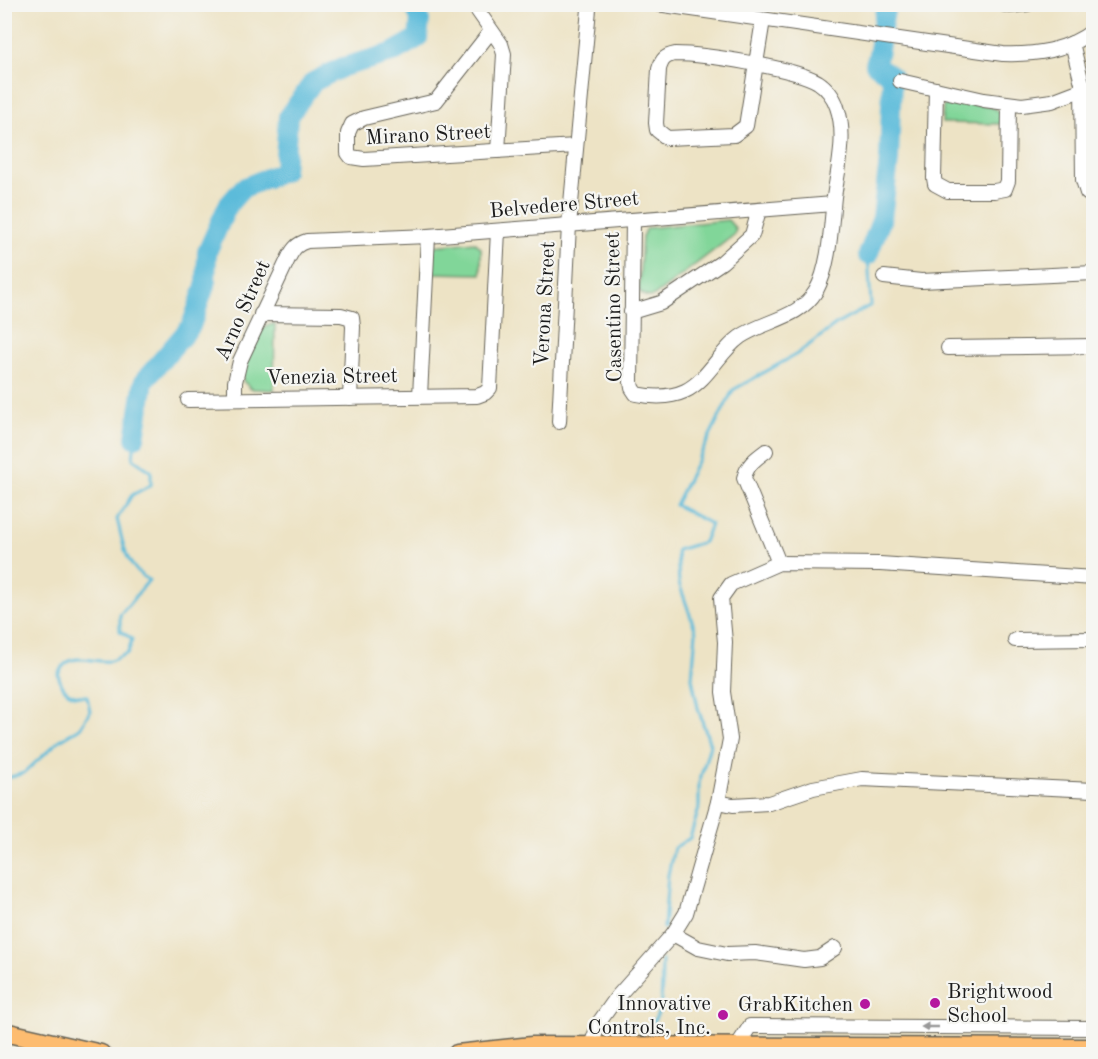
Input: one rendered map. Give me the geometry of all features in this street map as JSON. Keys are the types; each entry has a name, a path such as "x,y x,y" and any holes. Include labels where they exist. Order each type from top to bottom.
{"main road":[{"path":"4,1032 101,1054"},
{"path":"457,1054 532,1046 591,1045 1084,1050"}],"street":[{"path":"473,4 501,44 504,54 498,151"},
{"path":"657,4 1003,54 1042,54 1072,43 1094,30"},
{"path":"1001,4 1010,6 1028,4"},
{"name":"Verona Street","path":"560,422 569,225 589,6"},
{"path":"763,20 757,65 748,121 742,131 734,135 673,139 667,138 657,130 659,69 661,61 667,56 686,54 757,65 807,76 824,87 837,105 841,146 833,204"},
{"name":"Mirano Street","path":"491,31 436,101 357,120 349,128 348,153 351,157 364,159 576,146"},
{"path":"1072,43 1081,77 1088,87 1088,127 1083,180 1087,194 1094,197"},
{"path":"900,81 1010,104 1038,104 1088,87"},
{"path":"936,89 934,178 935,184 948,191 1005,189 1008,180 1010,104"},
{"name":"Belvedere Street","path":"299,243 498,231 833,204"},
{"name":"Casentino Street","path":"633,220 632,388 636,394 675,396 698,382 738,338 793,313 806,304 816,291 822,277 833,204"},
{"path":"631,312 661,303 722,261 752,235 759,210"},
{"name":"Venezia Street","path":"188,400 477,396 485,393 490,388 498,231"},
{"path":"420,396 428,236"},
{"name":"Arno Street","path":"236,398 237,371 261,314 289,257 299,243"},
{"path":"884,277 921,281 1094,273"},
{"path":"261,314 341,315 352,318 354,327 350,398"},
{"path":"948,348 1094,346"},
{"path":"766,451 752,461 744,478 779,563"},
{"path":"591,1045 600,1021 617,997 673,934 686,913 718,802 730,739 723,692 725,642 721,598 731,584 779,563 880,564 1094,578"},
{"path":"1016,640 1094,639"},
{"path":"718,802 733,805 769,803 813,788 862,779 1094,790"},
{"path":"673,934 698,948 727,954 755,953 804,960 820,958 835,948"},
{"path":"737,1046 750,1026 1087,1028 1084,1050"}],"green space":[{"path":"951,99 994,108 1001,114 1001,124 942,123 943,107"},
{"path":"728,220 736,229 734,235 654,296 643,295 640,292 642,236 647,228"},
{"path":"475,242 481,248 481,274 428,273 433,246"},
{"path":"275,324 274,390 251,389 243,381 242,372 260,331"}],"waterway":[{"path":"135,438 144,381 191,326 206,283 207,252 228,205 243,188 284,171 288,117 313,82 343,67 392,53 418,38 420,20 414,4"},
{"path":"868,255 882,218 889,160 892,77 875,64 887,4"},
{"path":"664,928 668,875 674,848 690,838 699,808 699,783 710,745 698,708 692,678 696,632 679,583 677,550 704,542 711,524 675,505 733,390 797,354 837,324 871,305 868,255"},
{"path":"4,779 24,773 60,740 80,728 90,711 87,696 71,694 64,689 58,674 63,666 74,659 110,661 128,653 132,639 120,631 120,615 149,580 134,568 126,554 117,519 132,495 151,485 151,471 133,459 135,438"},
{"path":"637,1040 657,1016 662,992 662,960"}],"place":[{"name":"Brightwood School","path":"935,1003"},
{"name":"GrabKitchen","path":"865,1004"},
{"name":"Innovative Controls, Inc.","path":"723,1015"}]}
